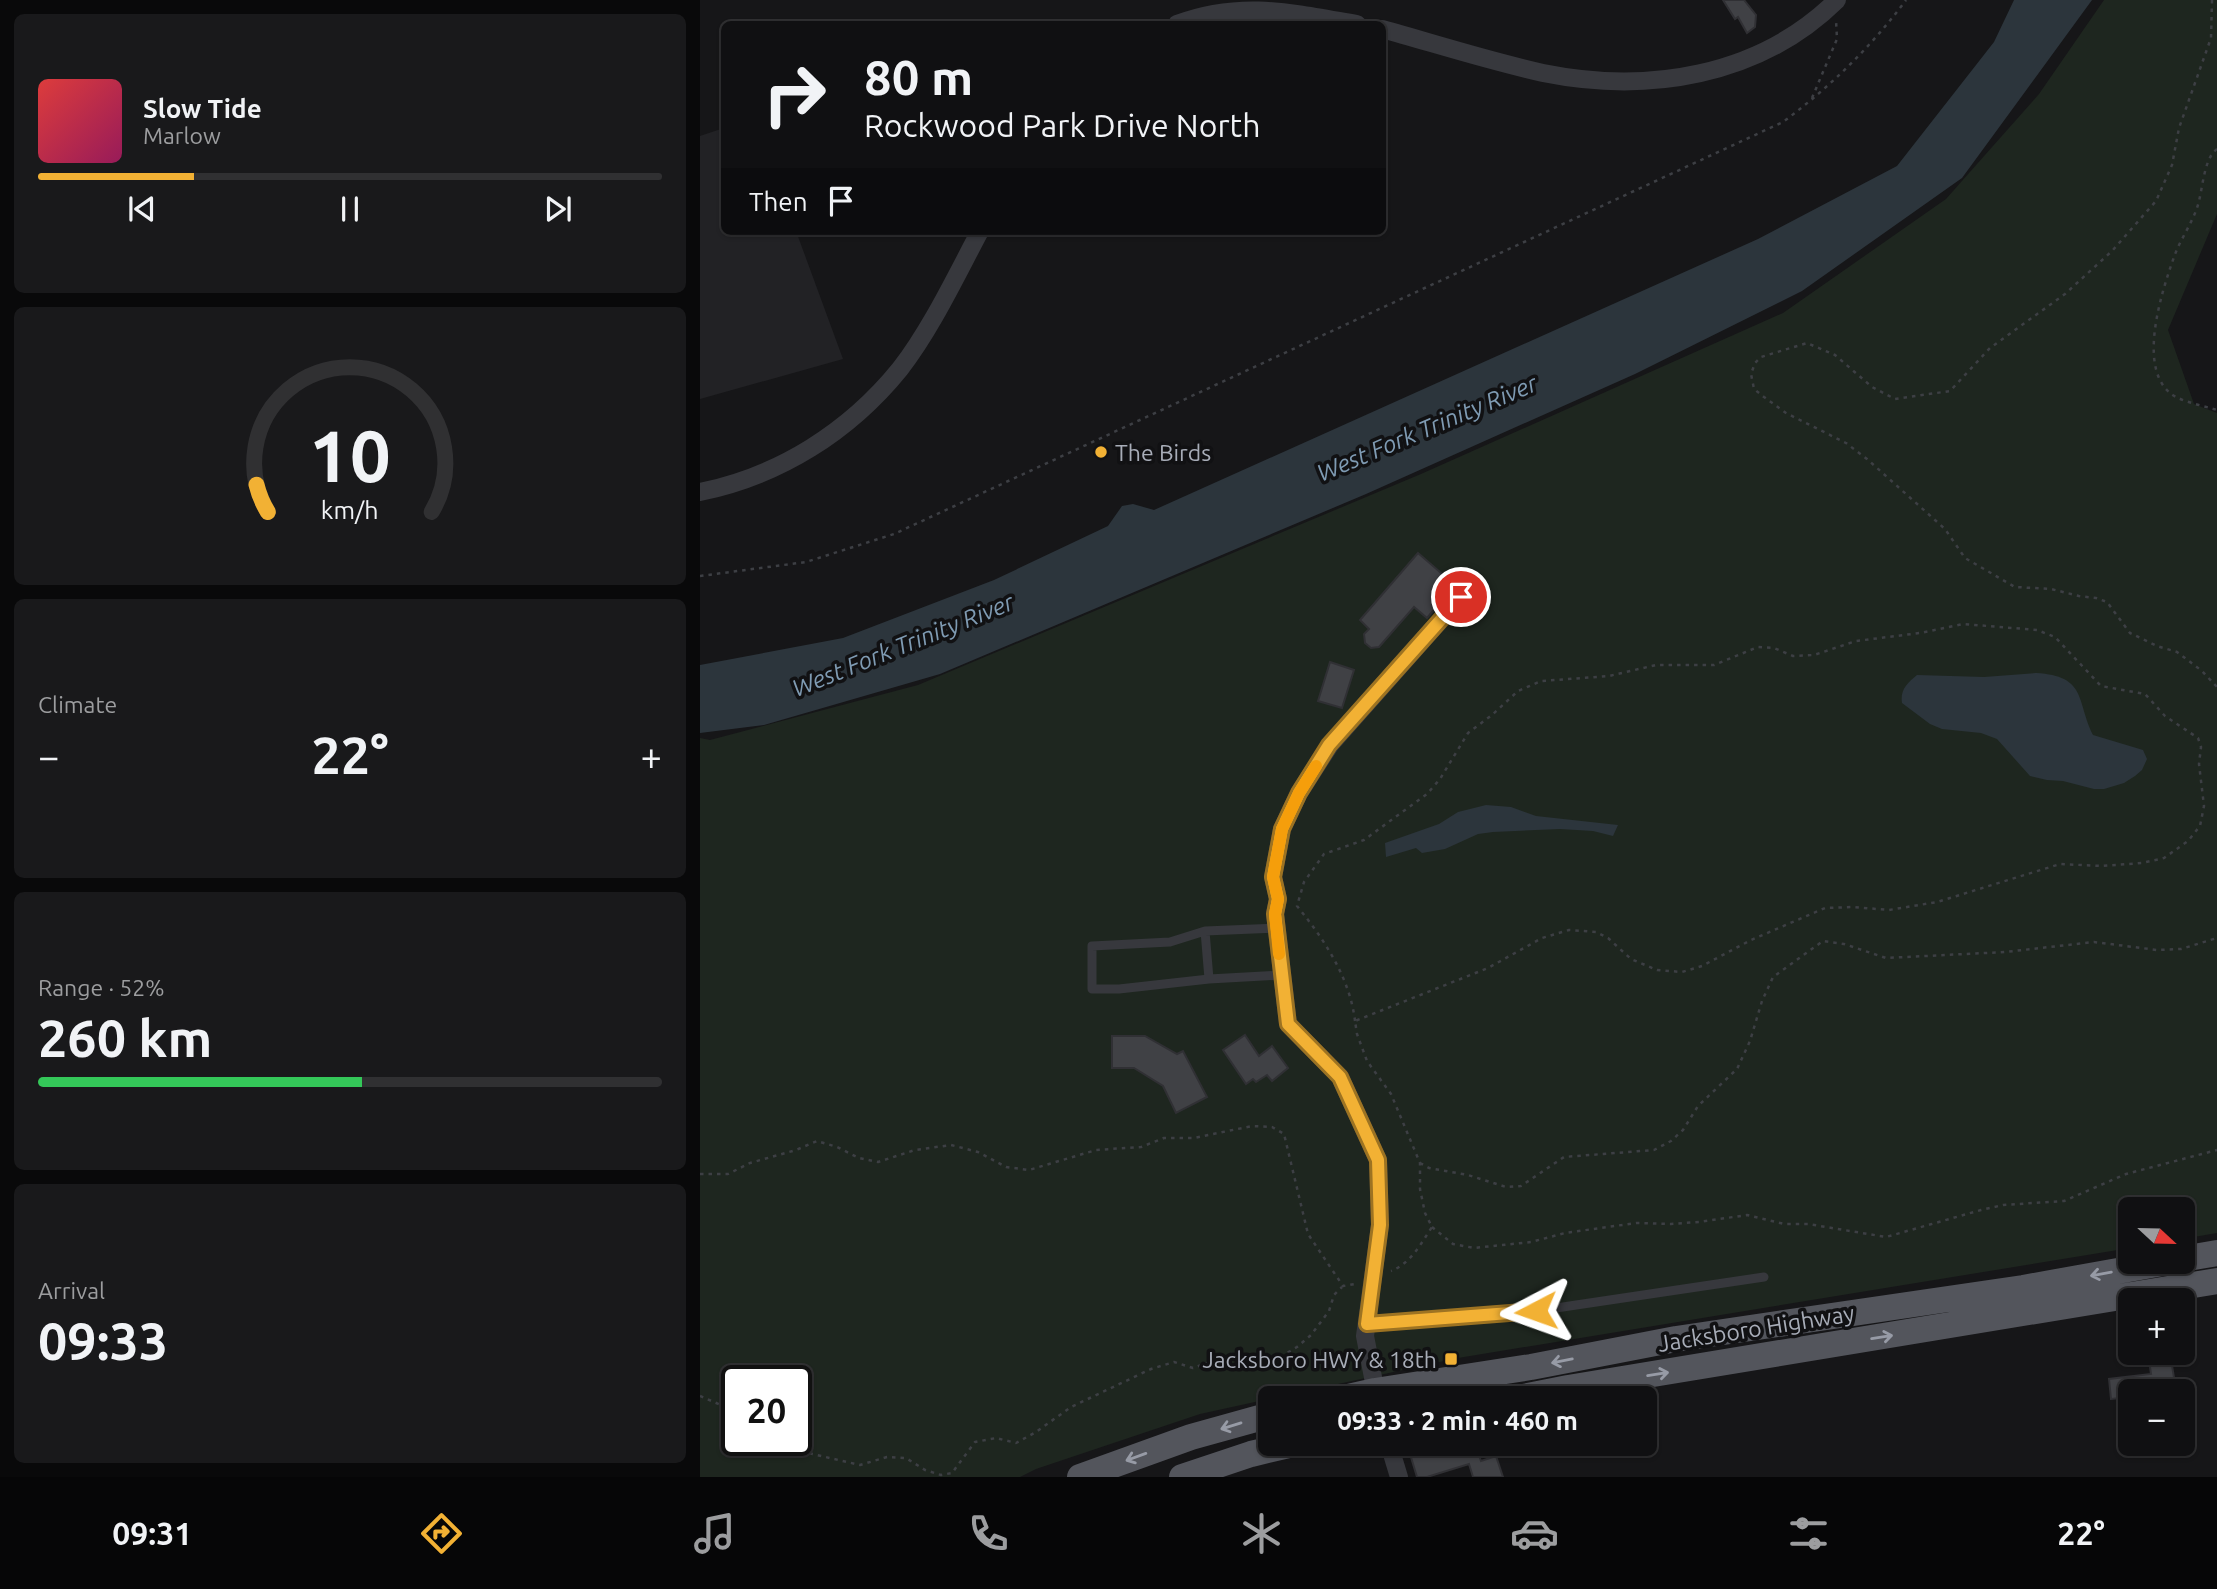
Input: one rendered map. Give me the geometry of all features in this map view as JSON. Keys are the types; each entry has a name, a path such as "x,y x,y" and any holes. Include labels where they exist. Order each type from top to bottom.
{"main road":[{"path":"2195,1257 2217,1253"},
{"name":"Jacksboro Highway","path":"1578,1386 1994,1306 2121,1274"},
{"name":"Jacksboro Highway","path":"1426,1386 1676,1339 2217,1281"},
{"path":"1080,1477 1191,1437 1258,1418"},
{"path":"1182,1477 1258,1452"}],"street":[{"path":"1386,30 1543,73 1600,80 1643,79 1703,74 1758,56 1784,43 1833,4"},
{"path":"1185,21 1231,8 1280,10 1340,21"},
{"path":"700,492 722,488 775,469 859,414 901,368 945,298 977,235"},
{"path":"1374,1386 1365,1336 1380,1225 1378,1160 1340,1077 1288,1024 1276,928 1278,899 1273,877 1282,829 1299,793 1329,745 1461,597"},
{"path":"1393,1456 1399,1477"}],"lane":[{"path":"1276,928 1205,931 1170,942 1092,946 1092,989 1282,975"},
{"path":"1205,931 1209,979"},
{"path":"1367,1324 1536,1311 1764,1277"}],"path":[{"path":"700,576 806,562 894,534 1783,122 1810,102 1881,34 1906,0"},
{"path":"2212,0 2211,38 2179,128 2172,165 2156,201 2103,260 2065,294 1990,348 1950,391 1895,399 1872,387 1835,355 1807,343 1761,357 1755,363 1751,374 1754,389 1764,397 1786,412 1846,443 1867,459 1945,529 1965,558 2015,587 2051,589 2106,602 2130,633 2177,652 2202,671 2217,687"},
{"path":"1810,102 1837,39 1838,23 1833,4"},
{"path":"2217,149 2213,151 2205,169 2204,184 2196,211 2174,257 2159,308 2154,361 2159,378 2175,397 2217,410"},
{"path":"1355,1021 1488,968 1542,938 1569,930 1596,932 1608,938 1632,960 1657,970 1682,972 1702,966 1751,940 1825,908 1889,910 1937,902 2060,864 2102,866 2142,863 2164,858 2188,841 2200,825 2204,806 2199,764 2202,747 2198,738 2165,716 2146,694 2101,686 2056,637 2037,630 1963,624 1920,633 1856,641 1814,655 1793,656 1774,648 1758,647 1714,665 1656,665 1609,676 1541,681 1518,691 1468,733 1440,779 1427,794 1364,840 1324,854 1304,882 1297,906 1329,950 1353,1004 1355,1021 1357,1034 1367,1061 1391,1094 1420,1163 1420,1189 1425,1213 1432,1227 1453,1244 1474,1248 1531,1242 1565,1233 1636,1223 1699,1223 1747,1215 1784,1224 1808,1224 1886,1237 2003,1205 2064,1201 2126,1174 2217,1150"},
{"path":"1420,1163 1429,1168 1468,1175 1506,1187 1521,1186 1564,1157 1654,1150 1662,1146 1683,1130 1698,1106 1737,1069 1773,976 1823,941 1843,944 1886,958 2005,952 2094,942 2157,950 2181,949 2217,938"},
{"path":"700,1174 728,1174 750,1163 817,1141 859,1158 878,1162 915,1150 951,1146 978,1152 1006,1167 1028,1170 1096,1150 1141,1147 1164,1138 1194,1138 1252,1126 1272,1127 1284,1134 1308,1234 1343,1286"},
{"path":"812,1454 860,1465 887,1457 906,1458 925,1470 941,1475 952,1473 975,1442 996,1438 1016,1443 1071,1407 1151,1368 1174,1363 1194,1368 1232,1354 1262,1358 1280,1357 1311,1335 1329,1311 1334,1295 1343,1286 1360,1284 1402,1266 1432,1227"},
{"path":"700,1396 721,1405"}],"shaded area":[{"path":"2104,0 2217,0 2217,214 2168,330 2194,404 2217,413 2217,1233 2195,1237 2195,1197 2118,1197 2118,1250 1458,1358 1329,1386 1258,1386 1258,1401 1200,1414 1036,1469 1020,1477 700,1477 700,738 710,740 918,685 1421,474 1783,313 1946,199 2039,94"},
{"path":"721,129 721,235 797,235 843,359 700,399 700,136"}],"water":[{"name":"West Fork Trinity River","path":"2014,0 2092,0 1962,178 1802,291 1635,374 1366,494 940,674 764,725 700,733 700,665 843,638 994,580 1108,526 1122,506 1133,504 1154,510 1758,239 1897,166 1994,42"},
{"path":"2036,673 2064,679 2072,685 2081,701 2093,735 2143,750 2147,759 2142,770 2124,783 2104,789 2030,776 1997,739 1981,733 1942,729 1930,724 1902,703 1905,687 1917,675 1984,677"},
{"path":"1486,805 1511,807 1536,816 1618,825 1613,836 1593,831 1560,829 1478,834 1445,849 1422,853 1416,848 1386,857 1385,843 1439,824 1458,812"}],"building":[{"path":"1723,0 1744,0 1756,15 1755,27 1747,33 1738,17 1735,19"},
{"path":"1418,553 1455,585 1427,618 1414,607 1379,647 1371,648 1365,643 1364,634 1369,629 1360,620"},
{"path":"1330,662 1354,670 1342,708 1318,701"},
{"path":"1245,1035 1259,1056 1272,1046 1288,1068 1272,1081 1267,1075 1256,1082 1253,1079 1246,1084 1223,1050"},
{"path":"1112,1036 1145,1036 1177,1054 1183,1051 1207,1097 1176,1113 1163,1086 1134,1068 1112,1068"},
{"path":"2150,1365 2172,1365 2174,1379 2118,1379 2118,1398 2111,1399 2109,1379 2151,1374"},
{"path":"1411,1456 1479,1456 1481,1461 1496,1456 1503,1477 1473,1477 1469,1464 1427,1477 1417,1477"}],"slow traffic":[{"path":"1279,954 1275,914 1278,899 1273,877 1282,829 1299,793 1316,766"}],"place":[{"name":"The Birds","path":"1101,452"},
{"name":"Jacksboro HWY & 18th","path":"1451,1359"}],"route":[{"path":"1461,597 1329,745 1299,793 1282,829 1273,877 1278,899 1275,914 1288,1024 1340,1077 1378,1160 1380,1225 1367,1324 1536,1311"}]}
